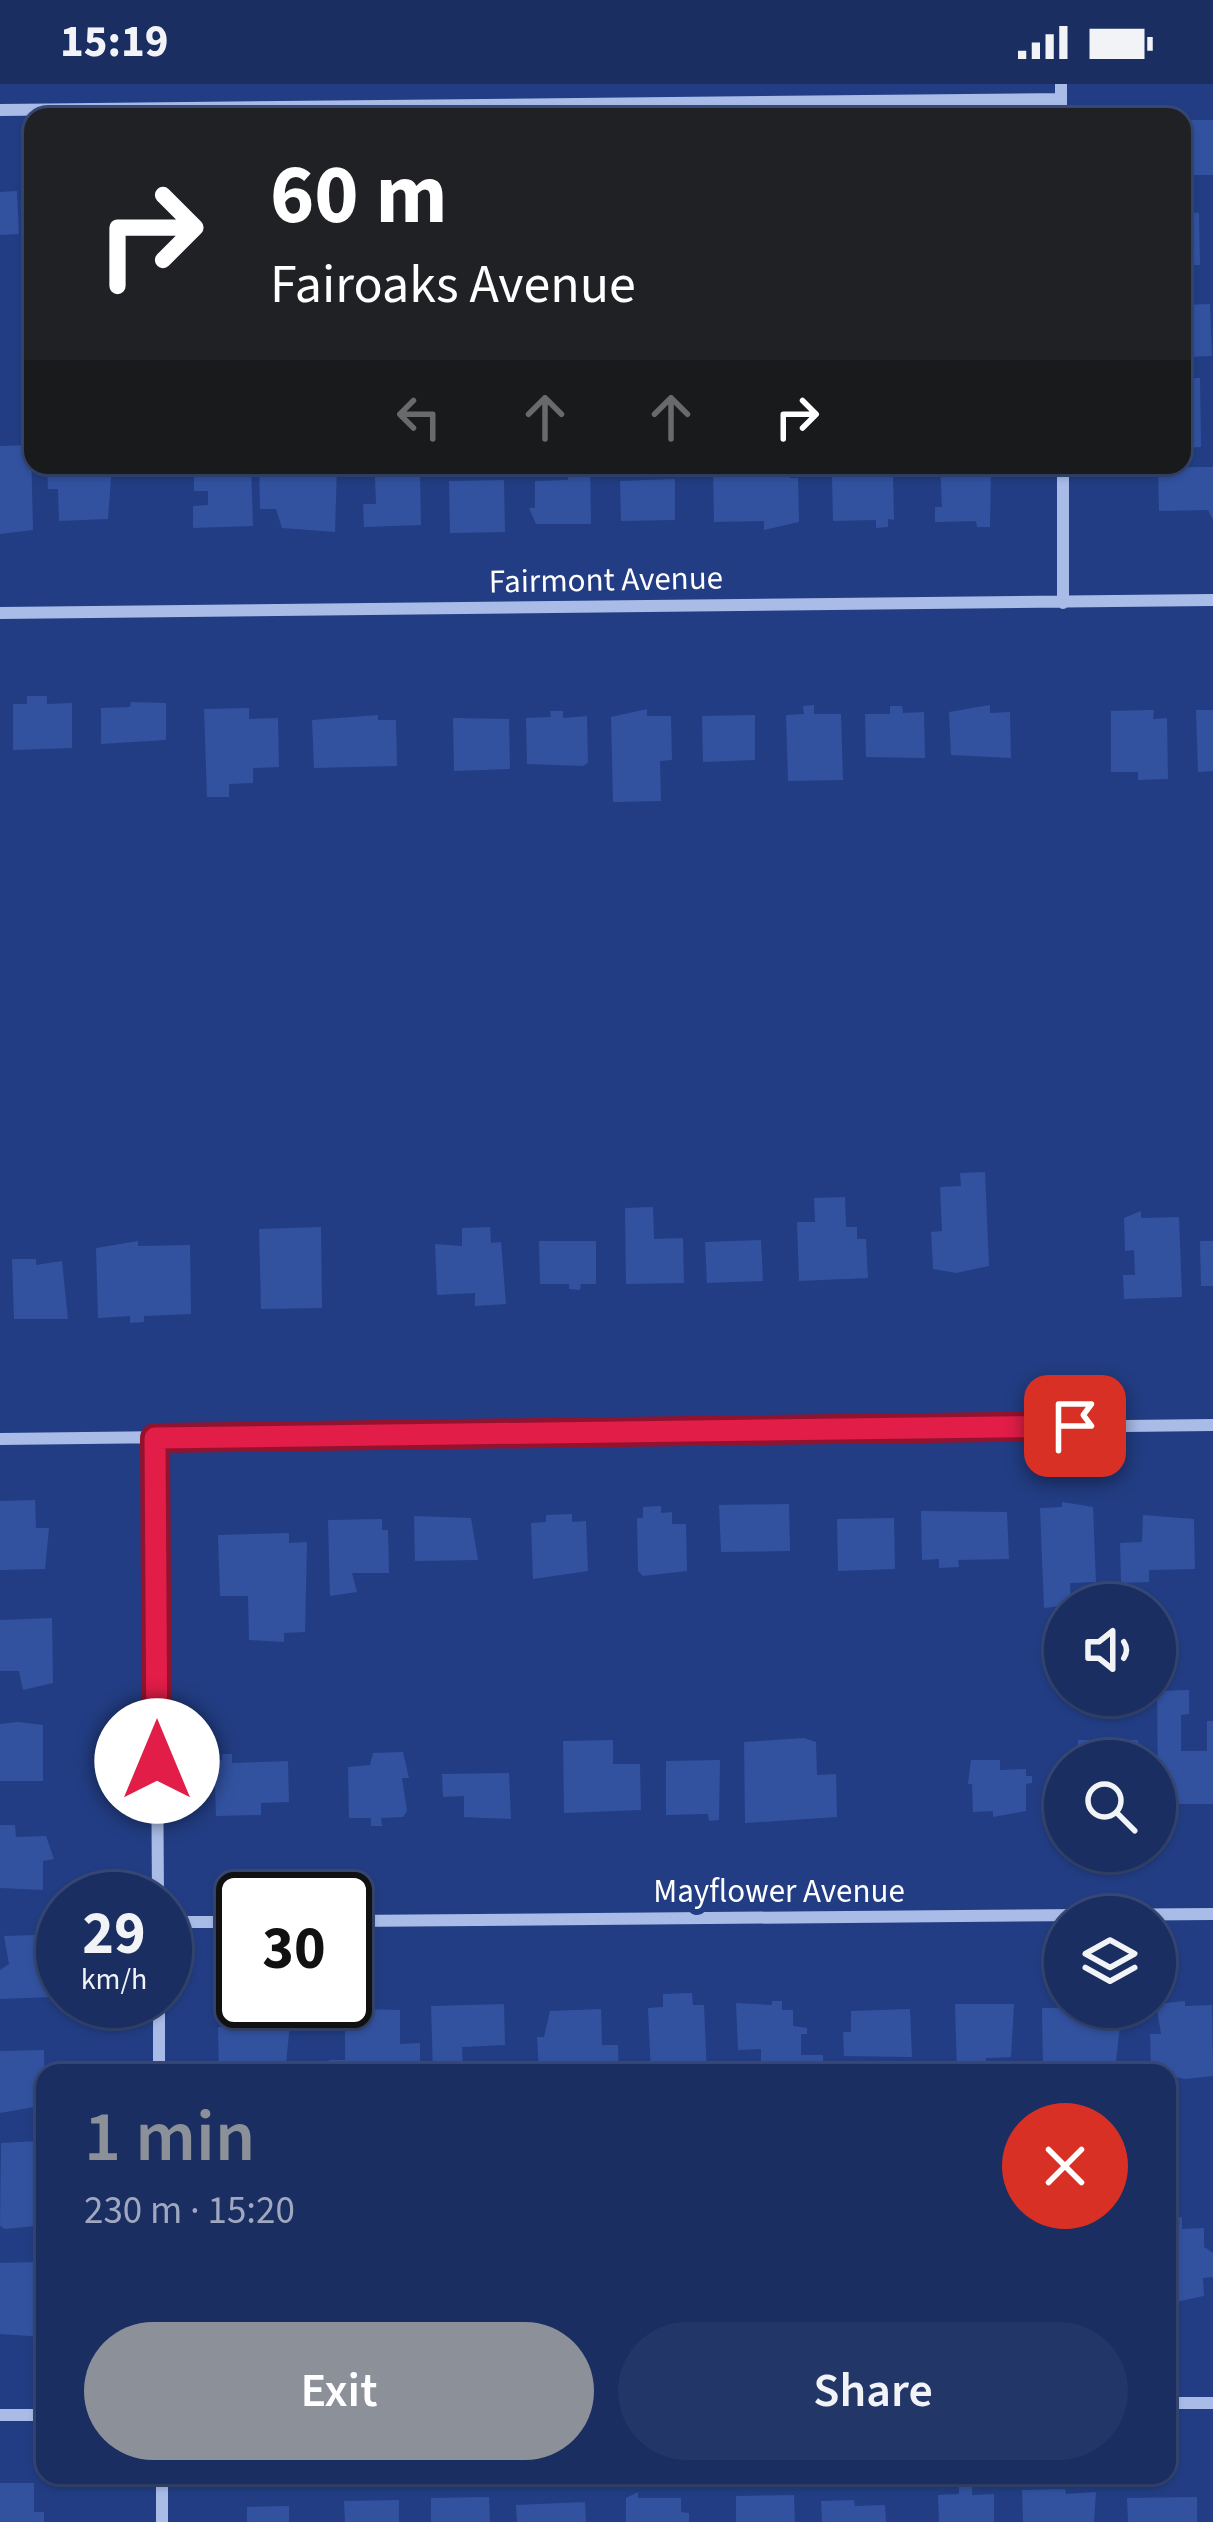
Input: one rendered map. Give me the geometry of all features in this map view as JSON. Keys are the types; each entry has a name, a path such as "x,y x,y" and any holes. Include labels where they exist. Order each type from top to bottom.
{"street":[{"path":"1061,84 1061,108"},
{"path":"193,108 1061,99"},
{"path":"1063,474 1063,603"},
{"name":"Fairmont Avenue","path":"0,613 1213,600"},
{"path":"0,1439 1213,1425"},
{"path":"155,1438 158,1872"},
{"name":"Mayflower Avenue","path":"372,1921 1213,1915"},
{"path":"159,2028 159,2064"},
{"path":"1176,2403 1213,2403"},
{"path":"0,2416 36,2415"},
{"path":"162,2484 162,2522"}],"building":[{"path":"1191,120 1213,120 1213,175 1191,175"},
{"path":"17,191 19,234 0,235 0,192"},
{"path":"1191,213 1199,213 1200,265 1191,265"},
{"path":"1210,304 1212,356 1191,357 1191,305"},
{"path":"1191,378 1200,378 1201,447 1191,448"},
{"path":"24,445 24,474 32,474 33,530 0,534 0,446"},
{"path":"1191,467 1213,467 1213,520 1208,510 1159,511 1158,474 1191,474"},
{"path":"47,474 111,474 108,519 59,521 58,489 48,489"},
{"path":"194,474 251,474 253,526 193,528 193,506 208,505 208,491 194,491"},
{"path":"259,474 337,474 335,532 282,528 276,509 260,509"},
{"path":"568,474 590,474 591,524 536,524 529,508 535,508 535,481 568,480"},
{"path":"713,474 790,474 798,478 799,522 764,530 764,521 714,522"},
{"path":"940,474 991,474 990,527 977,527 976,521 935,522 935,507 942,507"},
{"path":"893,475 894,520 888,519 888,527 876,528 876,520 833,521 832,476"},
{"path":"420,476 421,525 364,527 363,504 376,504 375,477"},
{"path":"675,479 675,520 621,521 620,481"},
{"path":"504,480 505,532 450,533 449,481"},
{"path":"27,696 47,696 47,704 72,703 72,748 13,750 13,704 27,704"},
{"path":"131,702 166,703 166,740 101,744 101,708 130,707"},
{"path":"814,705 814,714 841,714 843,780 788,781 786,715 804,714 803,706"},
{"path":"990,705 990,713 1010,712 1011,758 951,755 949,712"},
{"path":"890,706 902,706 903,713 924,712 925,758 866,757 865,714 890,714"},
{"path":"249,708 249,719 278,718 279,767 253,768 253,783 229,784 229,797 207,797 204,709"},
{"path":"647,709 647,716 671,716 672,760 660,761 661,801 613,802 611,717"},
{"path":"1154,710 1153,719 1167,718 1168,779 1138,780 1138,772 1111,772 1111,711"},
{"path":"1196,710 1213,710 1213,771 1198,772"},
{"path":"550,711 563,711 563,718 587,716 588,763 527,764 526,718 551,717"},
{"path":"378,715 378,720 396,720 397,766 314,768 312,720"},
{"path":"755,715 755,760 703,762 702,716"},
{"path":"453,718 509,719 510,769 454,771"},
{"path":"985,1172 989,1266 956,1273 933,1269 931,1232 942,1231 940,1187 961,1186 960,1173"},
{"path":"845,1197 846,1227 857,1227 857,1239 866,1239 868,1278 799,1281 797,1222 815,1222 814,1198"},
{"path":"653,1207 654,1239 683,1238 684,1283 626,1284 625,1208"},
{"path":"1141,1211 1141,1218 1179,1217 1182,1297 1124,1299 1123,1275 1135,1275 1134,1250 1125,1251 1124,1218"},
{"path":"321,1227 322,1308 261,1309 259,1229"},
{"path":"490,1227 491,1243 501,1242 506,1304 475,1306 475,1293 437,1295 435,1244 462,1246 462,1228"},
{"path":"761,1240 763,1281 707,1283 705,1242"},
{"path":"138,1241 138,1246 190,1245 191,1314 144,1316 144,1322 130,1323 130,1316 98,1318 96,1248"},
{"path":"539,1241 596,1241 596,1284 581,1284 580,1290 569,1289 569,1284 540,1284"},
{"path":"1200,1241 1213,1241 1213,1286 1201,1286"},
{"path":"12,1259 36,1259 36,1265 62,1261 68,1319 14,1319"},
{"path":"35,1500 36,1528 49,1528 45,1569 0,1570 0,1501"},
{"path":"1062,1502 1093,1507 1096,1582 1044,1584 1044,1608 1040,1508 1062,1507"},
{"path":"789,1504 790,1551 721,1552 719,1505"},
{"path":"661,1506 661,1513 672,1512 672,1524 686,1524 687,1571 643,1576 638,1571 637,1518 643,1518 643,1507"},
{"path":"921,1511 1007,1512 1009,1559 958,1560 959,1567 939,1568 939,1559 922,1560"},
{"path":"572,1514 572,1522 586,1521 588,1571 533,1579 531,1523 546,1522 546,1515"},
{"path":"1143,1515 1194,1519 1195,1569 1149,1570 1149,1582 1121,1583 1120,1543 1142,1542"},
{"path":"414,1516 471,1518 478,1560 415,1561"},
{"path":"894,1518 895,1569 838,1571 837,1519"},
{"path":"382,1519 382,1530 388,1530 389,1573 352,1573 357,1592 330,1596 328,1520"},
{"path":"289,1533 289,1543 307,1542 305,1632 284,1633 284,1642 249,1640 248,1596 220,1596 218,1535"},
{"path":"52,1618 53,1683 23,1690 19,1671 0,1671 0,1620"},
{"path":"1176,1690 1189,1690 1189,1714 1181,1715 1181,1751 1207,1751 1207,1721 1213,1721 1213,1804 1176,1804 1176,1740 1157,1740 1157,1716 1176,1716"},
{"path":"0,1724 43,1725 43,1781 0,1781"},
{"path":"804,1738 816,1742 817,1775 836,1774 837,1817 745,1823 744,1742"},
{"path":"613,1740 613,1764 640,1764 641,1810 564,1813 563,1741"},
{"path":"403,1752 409,1778 402,1778 407,1811 403,1817 381,1818 382,1826 371,1826 371,1818 349,1818 348,1767 370,1765 373,1753"},
{"path":"222,1754 232,1754 232,1763 288,1761 289,1802 261,1803 261,1815 216,1816 214,1761 222,1760"},
{"path":"720,1760 719,1820 709,1821 708,1814 666,1815 666,1761"},
{"path":"971,1760 1000,1760 1000,1770 1026,1769 1032,1783 1026,1784 1026,1811 993,1817 993,1811 973,1812 972,1784 968,1784"},
{"path":"509,1773 511,1819 464,1817 464,1796 443,1797 442,1774"},
{"path":"0,1825 15,1825 16,1837 46,1836 54,1859 43,1861 43,1872 36,1872 36,1890 0,1888"},
{"path":"35,1935 36,1998 0,1999 0,1970 9,1964 4,1936"},
{"path":"692,1993 693,2005 704,2005 707,2064 651,2064 648,2008 663,2007 663,1994"},
{"path":"772,2001 782,2001 782,2010 793,2010 793,2026 807,2028 807,2034 801,2034 801,2055 823,2055 823,2064 761,2064 761,2049 738,2050 736,2003 772,2005"},
{"path":"1176,2002 1212,2005 1213,2076 1185,2079 1176,2077 1176,2064 1151,2064 1150,2034 1161,2034 1160,2028 1176,2028"},
{"path":"504,2004 505,2045 462,2047 463,2064 433,2064 431,2006"},
{"path":"955,2004 1014,2004 1011,2057 986,2058 986,2064 957,2064"},
{"path":"1042,2008 1044,2028 1120,2028 1116,2064 1043,2064"},
{"path":"372,2009 400,2010 400,2044 420,2043 420,2064 329,2064 329,2060 345,2060 345,2028 372,2028"},
{"path":"601,2009 602,2045 618,2045 619,2064 538,2064 537,2037 544,2037 550,2011"},
{"path":"910,2009 912,2057 844,2056 843,2032 851,2032 851,2011"},
{"path":"218,2028 290,2028 286,2064 219,2064"},
{"path":"44,2050 44,2064 36,2064 36,2107 0,2113 0,2051"},
{"path":"36,2141 36,2226 0,2226 1,2143"},
{"path":"1176,2217 1182,2217 1182,2229 1204,2228 1204,2247 1213,2253 1213,2277 1203,2278 1204,2296 1176,2302"},
{"path":"36,2262 36,2336 0,2334 0,2263"},
{"path":"0,2483 34,2483 34,2512 44,2512 44,2522 0,2522"},
{"path":"959,2486 972,2486 972,2495 994,2494 994,2522 939,2522 938,2495 959,2494"},
{"path":"1065,2489 1066,2494 1096,2492 1094,2522 1023,2522 1022,2490"},
{"path":"638,2492 638,2498 681,2498 681,2512 689,2513 689,2522 626,2522 626,2498"},
{"path":"794,2495 795,2522 736,2522 736,2496"},
{"path":"489,2497 490,2522 431,2522 431,2498"},
{"path":"1197,2497 1197,2522 1128,2522 1127,2498"},
{"path":"399,2500 399,2522 345,2522 344,2501"},
{"path":"854,2500 855,2506 885,2505 886,2522 822,2522 821,2501"},
{"path":"585,2502 586,2522 517,2522 516,2505"},
{"path":"289,2506 289,2522 247,2522 247,2507"}],"route":[{"path":"157,1761 155,1438 1075,1426"}]}
